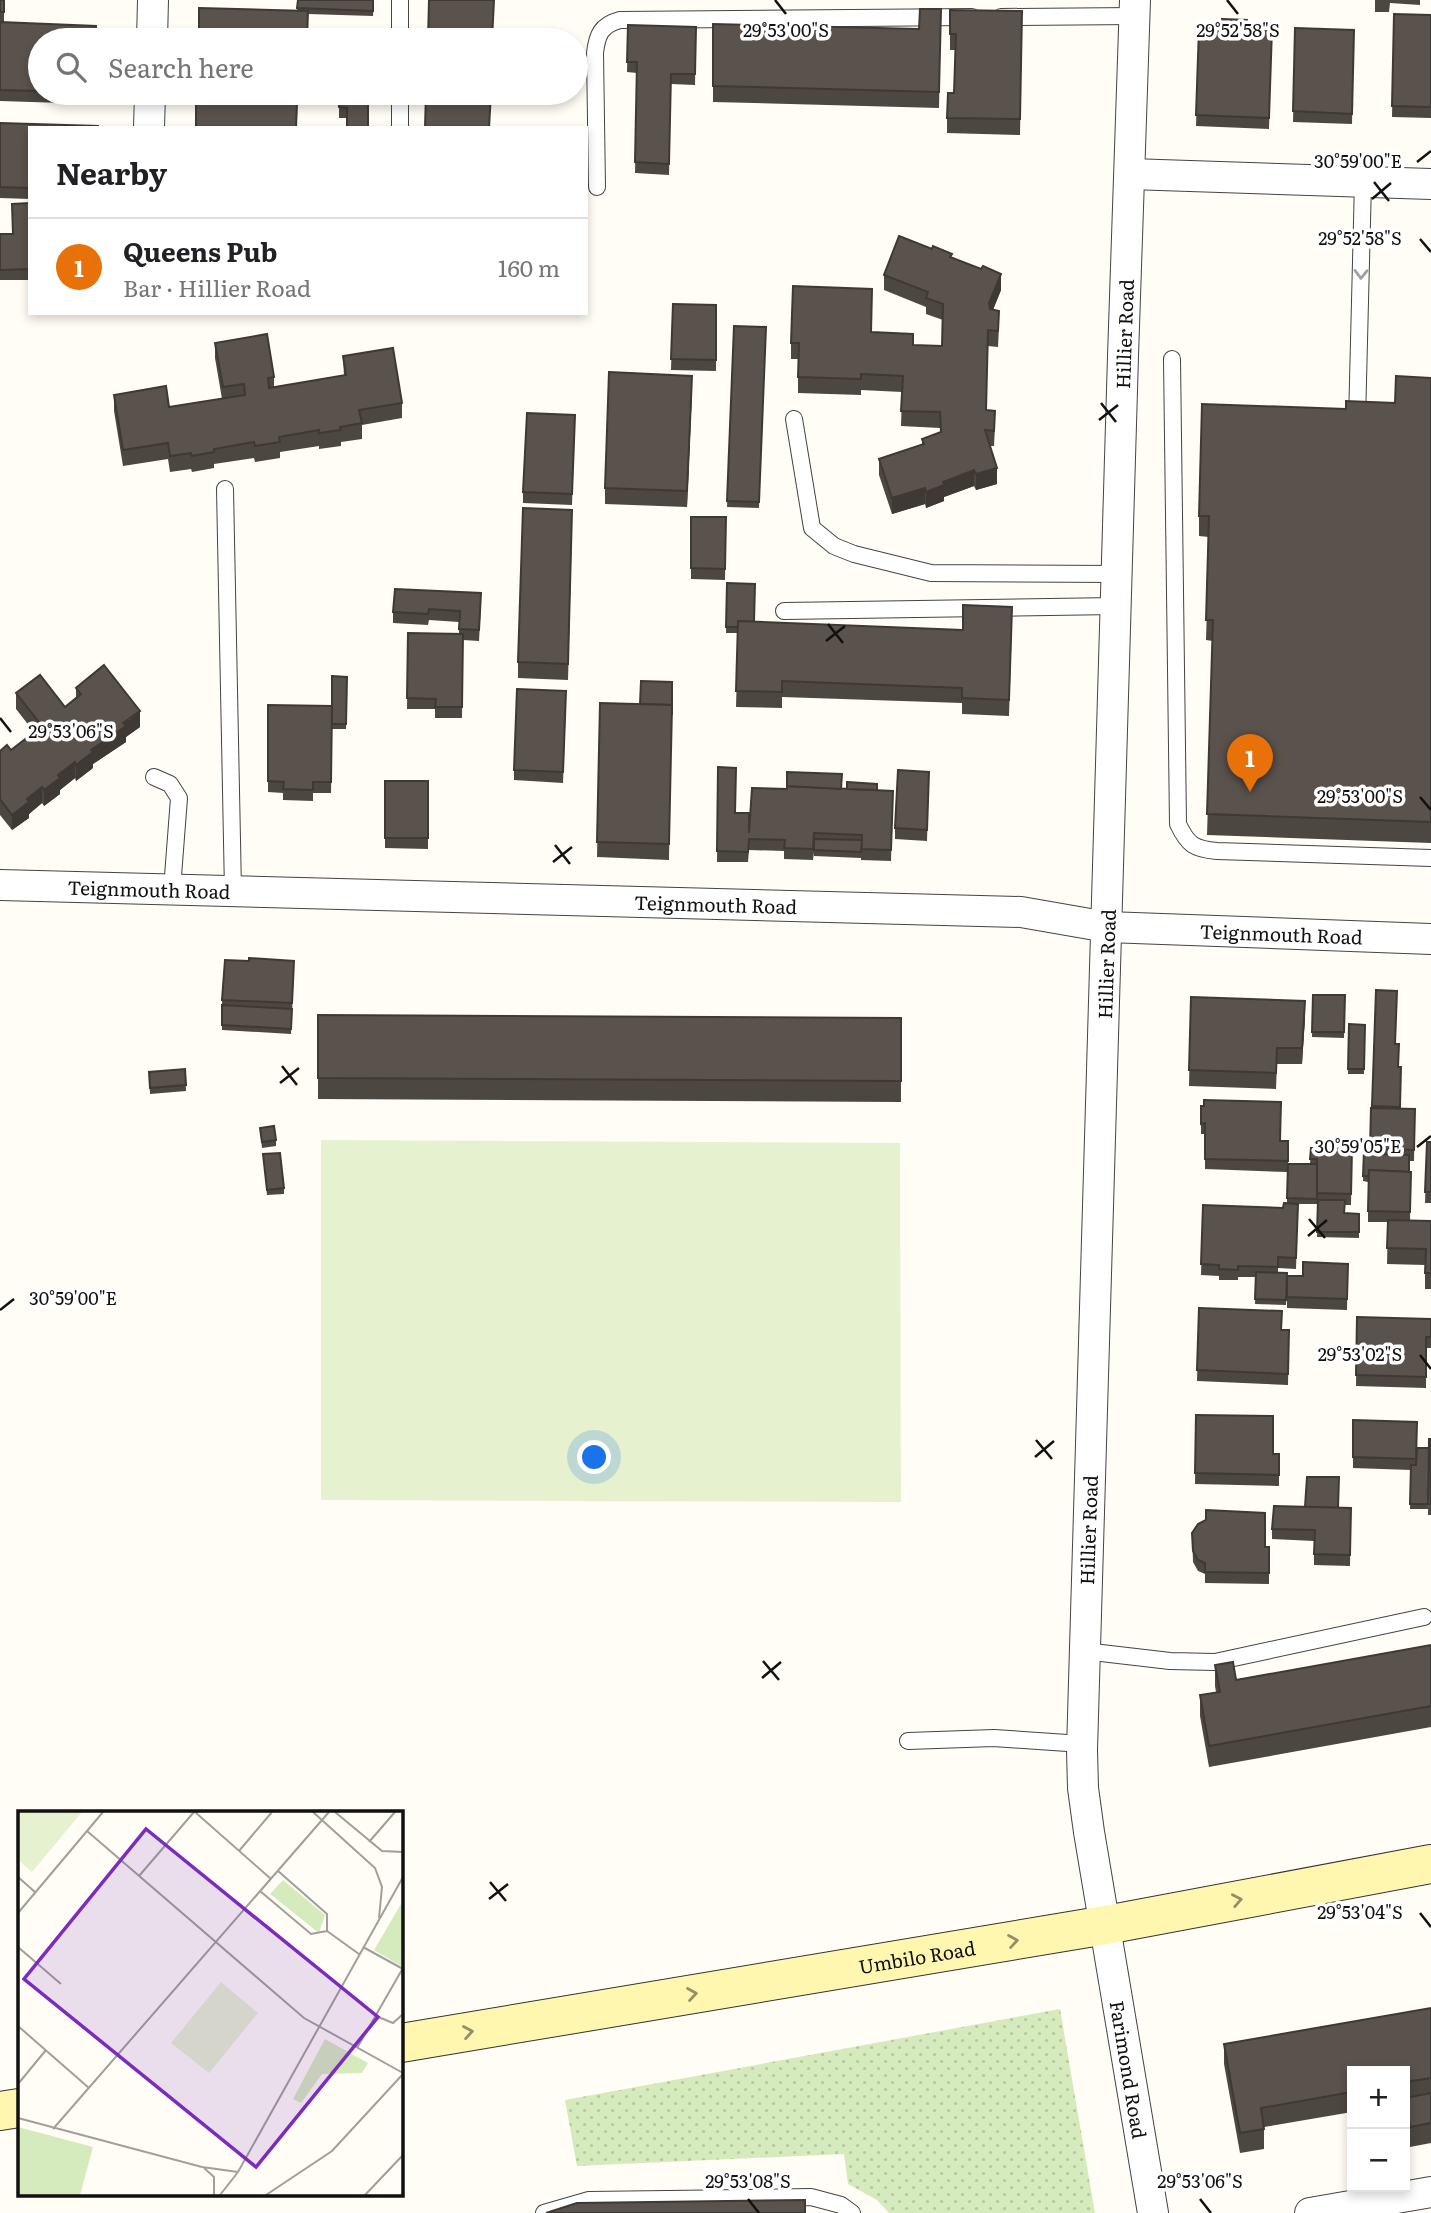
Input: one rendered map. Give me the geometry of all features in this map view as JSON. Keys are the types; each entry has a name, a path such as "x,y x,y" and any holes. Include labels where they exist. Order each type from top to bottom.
{"main road":[{"name":"Umbilo Road","path":"402,2043 1106,1925 1431,1864"},
{"path":"0,2111 18,2108"}],"street":[{"path":"152,28 153,0"},
{"name":"Hillier Road","path":"1106,1925 1083,1788 1082,1744 1135,8"},
{"path":"149,126 150,105"},
{"path":"1130,174 1431,184"},
{"name":"Teignmouth Road","path":"0,885 1021,912 1107,927 1431,939"},
{"name":"Farimond Road","path":"1106,1925 1153,2213"},
{"path":"1310,2213 1431,2194"}],"lane":[{"path":"400,0 400,28"},
{"path":"597,187 594,52 596,37 604,26 611,22 1135,8"},
{"path":"400,105 400,126"},
{"path":"1357,440 1363,182"},
{"path":"1172,359 1178,824 1192,846 1217,851 1431,858"},
{"path":"794,419 811,528 834,546 854,554 931,573 1117,574"},
{"path":"225,489 233,891"},
{"path":"784,611 1116,606"},
{"path":"154,777 170,784 179,798 172,889"},
{"path":"1084,1651 1170,1661 1215,1662 1423,1617"},
{"path":"908,1741 994,1738 1082,1744"},
{"path":"544,2213 589,2200 811,2197 841,2205 852,2213"}],"green space":[{"path":"321,1140 900,1143 901,1502 321,1500"},
{"path":"1060,2009 1095,2213 889,2213 877,2200 848,2184 844,2154 577,2166 565,2100"}],"building":[{"path":"0,0 4,0 4,12 0,12"},
{"path":"298,0 373,0 373,11 297,8"},
{"path":"429,0 494,0 493,28 428,28"},
{"path":"199,8 308,11 307,28 199,28"},
{"path":"920,9 941,9 939,92 713,86 713,24 919,29"},
{"path":"950,10 1022,11 1020,119 947,118 948,93 954,93 956,34 950,34"},
{"path":"1394,14 1431,15 1431,107 1392,106"},
{"path":"1222,19 1247,20 1246,27 1272,28 1269,118 1196,115 1199,28 1222,28"},
{"path":"0,22 96,26 28,28 28,91 0,90"},
{"path":"628,25 696,27 695,74 671,74 669,164 635,162 637,62 627,62"},
{"path":"1295,28 1354,30 1352,114 1293,111"},
{"path":"196,105 297,105 296,126 196,126"},
{"path":"368,105 368,126 347,126 347,108 339,107"},
{"path":"426,105 490,105 489,126 425,126"},
{"path":"0,123 98,126 28,126 28,188 0,187"},
{"path":"28,203 28,269 0,270 0,234 13,234 12,204"},
{"path":"899,236 932,249 933,246 952,254 950,257 1001,274 989,303 990,309 999,311 998,331 988,330 986,410 995,411 994,431 985,430 997,468 976,474 974,470 926,492 925,488 892,498 879,459 924,444 922,439 941,432 940,412 901,411 903,376 861,374 861,379 798,377 799,343 791,343 793,286 872,289 871,332 913,334 913,345 942,346 943,304 926,298 928,292 884,275"},
{"path":"673,304 716,305 716,360 671,359"},
{"path":"734,326 766,327 759,502 727,501"},
{"path":"267,334 274,377 268,378 269,388 346,375 343,356 393,348 402,403 359,410 362,423 340,427 341,430 319,433 319,430 279,437 280,442 255,446 254,442 192,456 191,453 170,456 168,443 123,450 114,395 166,386 169,407 245,395 244,384 223,387 215,343"},
{"path":"609,372 692,376 687,491 605,488"},
{"path":"1396,376 1431,378 1431,822 1207,814 1213,620 1206,620 1209,516 1199,516 1202,404 1346,409 1346,401 1395,403"},
{"path":"527,413 575,415 572,494 523,492"},
{"path":"523,508 572,510 568,664 518,662"},
{"path":"691,517 726,517 725,569 691,568"},
{"path":"727,583 755,584 754,622 738,621 738,627 726,627"},
{"path":"395,589 481,593 479,630 459,629 460,611 429,609 428,614 393,612"},
{"path":"963,605 1012,607 1009,700 962,698 962,688 782,681 782,692 736,691 738,621 963,630"},
{"path":"408,633 463,634 462,707 435,707 436,699 407,698"},
{"path":"104,665 140,711 123,723 126,726 91,750 93,752 58,775 60,778 27,799 29,802 12,815 0,799 0,751 7,745 11,750 42,726 16,693 40,675 65,707 81,694 76,688"},
{"path":"332,676 347,677 346,724 332,724"},
{"path":"641,681 672,682 672,705 640,704"},
{"path":"517,689 566,691 563,772 514,770"},
{"path":"600,703 672,705 669,844 597,842"},
{"path":"268,705 332,706 331,782 313,782 313,790 283,789 284,782 268,781"},
{"path":"718,767 736,768 735,813 749,813 749,833 752,788 787,789 787,786 893,791 891,850 861,849 862,835 814,833 813,849 784,848 785,840 749,839 748,852 717,851"},
{"path":"898,770 929,772 927,830 895,828"},
{"path":"787,772 842,774 841,789 787,786"},
{"path":"385,781 428,781 428,838 385,838"},
{"path":"847,782 877,784 877,790 847,789"},
{"path":"814,839 862,840 861,852 814,850"},
{"path":"249,958 294,961 292,1003 222,1000 225,960 249,961"},
{"path":"1376,990 1397,991 1395,1044 1399,1044 1398,1067 1401,1067 1400,1107 1372,1106"},
{"path":"1313,995 1345,995 1344,1032 1312,1032"},
{"path":"1191,997 1305,1001 1302,1048 1277,1048 1276,1073 1189,1070"},
{"path":"222,1005 292,1009 291,1029 222,1025"},
{"path":"318,1015 901,1018 901,1081 318,1078"},
{"path":"1349,1024 1365,1025 1364,1069 1348,1069"},
{"path":"185,1069 186,1085 150,1088 149,1072"},
{"path":"1204,1100 1281,1102 1280,1141 1288,1141 1288,1161 1205,1159 1205,1123 1201,1124 1201,1106 1204,1106"},
{"path":"1371,1108 1415,1109 1414,1150 1370,1149"},
{"path":"274,1126 276,1140 262,1142 260,1128"},
{"path":"1427,1142 1431,1142 1431,1192 1425,1192"},
{"path":"1311,1148 1352,1149 1351,1194 1317,1193 1317,1159 1310,1159"},
{"path":"1364,1151 1370,1151 1370,1154 1409,1155 1409,1172 1369,1170 1369,1176 1363,1176"},
{"path":"280,1153 284,1188 267,1190 263,1154"},
{"path":"1288,1164 1317,1164 1317,1199 1287,1198"},
{"path":"1369,1170 1411,1172 1410,1212 1368,1211"},
{"path":"1318,1200 1345,1200 1344,1213 1359,1214 1359,1232 1317,1232"},
{"path":"1284,1203 1298,1204 1296,1258 1278,1257 1278,1267 1238,1266 1238,1270 1201,1264 1203,1205 1283,1208"},
{"path":"1388,1220 1431,1221 1431,1273 1425,1273 1426,1249 1387,1248"},
{"path":"1303,1262 1348,1264 1347,1299 1287,1297 1287,1276 1303,1276"},
{"path":"1256,1272 1287,1273 1286,1300 1255,1299"},
{"path":"1199,1308 1282,1311 1281,1330 1289,1330 1288,1374 1197,1370"},
{"path":"1357,1317 1431,1319 1431,1337 1426,1337 1426,1377 1356,1375"},
{"path":"1196,1415 1273,1416 1273,1454 1279,1454 1279,1475 1195,1473"},
{"path":"1353,1420 1417,1422 1416,1459 1353,1457"},
{"path":"1431,1439 1431,1504 1428,1504"},
{"path":"1417,1448 1429,1448 1428,1504 1410,1504 1411,1465 1416,1465"},
{"path":"1307,1477 1339,1477 1338,1508 1305,1507"},
{"path":"1274,1506 1351,1508 1350,1555 1314,1554 1315,1530 1272,1529"},
{"path":"1206,1510 1265,1513 1265,1547 1269,1547 1269,1573 1205,1572 1205,1563 1198,1560 1193,1551 1192,1533 1198,1524 1206,1520"},
{"path":"1431,1645 1431,1706 1209,1746 1200,1695 1220,1692 1215,1665 1233,1662 1236,1680"},
{"path":"1431,2008 1431,2078 1410,2081 1410,2066 1347,2066 1347,2093 1261,2108 1264,2129 1240,2133 1224,2044"},
{"path":"1431,2093 1431,2123 1410,2127 1410,2097"},
{"path":"805,2200 805,2213 546,2213 577,2203"}],"place":[{"name":"Queens Pub","path":"1250,792"}]}
